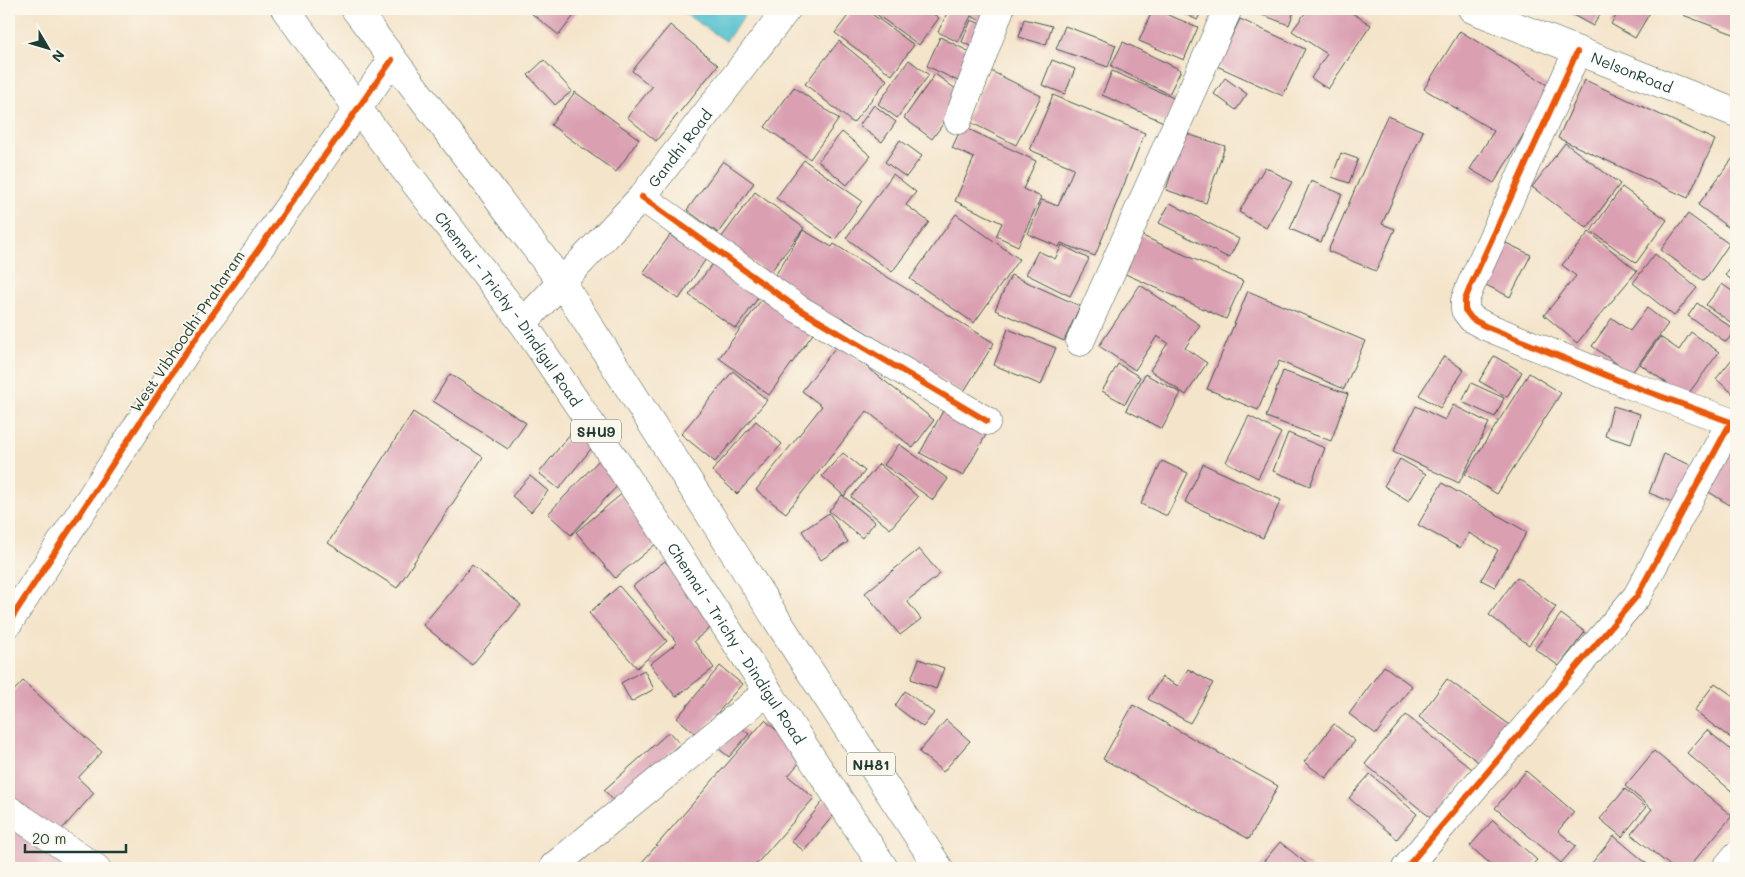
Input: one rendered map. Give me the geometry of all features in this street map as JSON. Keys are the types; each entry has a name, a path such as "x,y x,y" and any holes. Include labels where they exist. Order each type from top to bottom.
{"main road":[{"name":"Chennai - Trichy - Dindigul Road","path":"285,9 358,109 523,323 884,868"},
{"path":"355,9 562,283"},
{"name":"Gandhi Road","path":"523,323 642,197 787,9"},
{"path":"958,120 1000,9"},
{"path":"1080,342 1228,9"},
{"name":"NelsonRoad","path":"1472,9 1736,114"},
{"path":"1406,868 1637,596 1734,423 1630,385 1485,326 1472,319 1465,310 1465,300 1470,287 1578,52"},
{"name":"West Vibhoodhi Praharam","path":"9,622 184,355 392,60"},
{"path":"642,197 797,308 987,421"},
{"name":"NH81","path":"562,283 802,659 939,868"},
{"path":"554,866 768,692"},
{"path":"9,810 96,868"},
{"path":"1726,868 1736,856"}],"water":[{"path":"678,9 749,9 726,41"}],"building":[{"path":"536,9 579,9 559,35 532,14"},
{"path":"853,9 865,9 914,45 892,75 835,33"},
{"path":"869,9 926,9 939,18 919,45"},
{"path":"949,9 994,9 987,24 971,16 958,42 938,32"},
{"path":"1153,9 1198,27 1184,60 1139,41"},
{"path":"1176,9 1203,9 1197,20"},
{"path":"1247,9 1295,9 1289,25"},
{"path":"1308,9 1346,9 1371,25 1328,89 1311,78 1327,54 1292,31"},
{"path":"1562,9 1603,9 1593,26"},
{"path":"1620,9 1652,9 1635,38 1611,24"},
{"path":"1686,9 1736,9 1736,35 1683,15"},
{"path":"1024,19 1052,26 1046,45 1019,37"},
{"path":"1240,19 1305,49 1283,96 1217,66"},
{"path":"971,20 989,27 979,50 962,42"},
{"path":"670,25 718,65 656,141 627,117 652,87 632,71"},
{"path":"1065,26 1116,45 1108,67 1056,49"},
{"path":"1460,31 1552,88 1494,183 1470,169 1494,131 1424,89"},
{"path":"940,37 980,57 966,85 927,66"},
{"path":"839,41 887,80 853,123 805,84"},
{"path":"1123,42 1181,70 1169,94 1111,66"},
{"path":"544,60 572,91 555,105 528,75"},
{"path":"909,60 929,75 897,118 878,104"},
{"path":"1052,60 1075,69 1065,94 1042,85"},
{"path":"991,71 1041,96 1016,145 966,120"},
{"path":"1112,71 1176,99 1166,123 1102,95"},
{"path":"935,74 964,95 932,139 904,118"},
{"path":"1225,78 1247,94 1236,110 1214,94"},
{"path":"1585,80 1715,140 1688,198 1558,138"},
{"path":"794,87 839,119 810,159 765,127"},
{"path":"575,92 639,139 616,172 551,125"},
{"path":"1053,95 1145,133 1095,256 1061,243 1059,247 1028,234 1042,200 1058,206 1074,168 1030,150"},
{"path":"874,105 896,122 882,142 859,126"},
{"path":"1387,116 1423,131 1382,224 1395,229 1376,271 1328,251"},
{"path":"962,126 1036,161 1023,189 1041,197 1018,246 996,236 1002,223 955,201 974,158 952,148"},
{"path":"842,132 871,156 847,185 818,161"},
{"path":"1184,133 1225,146 1206,203 1166,190"},
{"path":"900,140 922,156 906,177 885,162"},
{"path":"1565,143 1620,184 1587,228 1532,187"},
{"path":"1341,153 1358,159 1349,183 1332,177"},
{"path":"1736,154 1736,233 1698,205"},
{"path":"804,160 862,201 835,240 776,198"},
{"path":"723,161 754,183 718,233 687,210"},
{"path":"1265,167 1292,182 1266,228 1239,212"},
{"path":"893,174 916,192 906,205 929,222 892,272 846,238"},
{"path":"1311,181 1342,194 1321,242 1290,229"},
{"path":"1622,187 1667,220 1636,263 1591,231"},
{"path":"755,192 804,228 769,274 721,238"},
{"path":"1170,203 1239,239 1229,258 1159,223"},
{"path":"956,214 1019,259 974,323 910,279"},
{"path":"1688,214 1729,244 1704,281 1661,250"},
{"path":"803,230 832,247 834,244 994,343 963,393 841,317 839,320 773,279"},
{"path":"1589,232 1637,271 1577,343 1544,315 1576,276 1562,265"},
{"path":"1138,234 1243,281 1226,319 1121,272"},
{"path":"670,235 706,259 679,299 643,273"},
{"path":"1504,242 1531,255 1510,297 1482,283"},
{"path":"1062,245 1089,259 1070,296 1026,274 1038,251 1055,259"},
{"path":"1655,254 1697,288 1674,316 1633,283"},
{"path":"1736,260 1736,283 1725,275"},
{"path":"714,262 760,295 736,329 689,295"},
{"path":"1011,275 1080,306 1064,341 995,310"},
{"path":"1722,284 1736,294 1736,326 1706,305"},
{"path":"1140,285 1200,325 1185,348 1207,363 1186,395 1150,370 1168,343 1157,336 1135,370 1099,346"},
{"path":"1248,291 1365,341 1344,389 1279,361 1258,410 1207,389"},
{"path":"765,295 815,331 769,395 719,358"},
{"path":"1697,303 1735,330 1726,342 1688,316"},
{"path":"1647,308 1668,324 1631,374 1592,346 1612,318 1630,331"},
{"path":"1008,329 1056,348 1041,385 994,365"},
{"path":"1691,332 1719,352 1686,397 1640,364 1660,337 1679,350"},
{"path":"838,344 934,420 913,448 867,411 786,513 756,490 822,406 802,391"},
{"path":"1736,354 1736,396 1716,379"},
{"path":"1444,356 1464,370 1440,408 1419,395"},
{"path":"1494,356 1522,372 1507,397 1479,381"},
{"path":"1118,364 1140,377 1125,404 1102,391"},
{"path":"733,371 767,400 715,462 681,434"},
{"path":"1283,371 1348,394 1331,441 1266,417"},
{"path":"1529,373 1561,393 1497,494 1465,474"},
{"path":"450,374 526,423 508,449 433,401"},
{"path":"1145,374 1181,393 1162,429 1126,410"},
{"path":"1471,383 1504,398 1495,417 1462,402"},
{"path":"1453,405 1489,423 1459,483 1393,452 1416,406 1445,420"},
{"path":"1613,406 1640,414 1631,444 1605,436"},
{"path":"944,409 987,433 963,476 920,453"},
{"path":"413,412 483,457 397,588 328,543"},
{"path":"1249,416 1281,433 1258,478 1226,462"},
{"path":"756,421 782,444 737,494 712,471"},
{"path":"578,424 598,440 559,489 539,473"},
{"path":"1288,433 1325,448 1310,486 1273,471"},
{"path":"1730,441 1736,445 1736,509 1701,487"},
{"path":"899,444 948,479 933,500 884,465"},
{"path":"843,453 865,471 844,496 822,476"},
{"path":"1664,454 1693,466 1677,504 1649,493"},
{"path":"1400,459 1426,474 1409,501 1384,486"},
{"path":"599,460 622,481 571,535 548,514"},
{"path":"1162,461 1188,473 1167,516 1141,504"},
{"path":"879,464 918,497 890,529 851,497"},
{"path":"1203,464 1281,500 1263,538 1185,502"},
{"path":"530,476 548,491 531,512 512,496"},
{"path":"1442,483 1527,532 1495,587 1481,580 1498,550 1469,533 1460,548 1418,525"},
{"path":"624,492 663,538 615,578 576,532"},
{"path":"842,495 875,522 862,538 829,511"},
{"path":"829,513 848,542 821,560 802,531"},
{"path":"919,549 940,574 907,601 921,619 900,635 865,593"},
{"path":"665,561 715,624 694,641 714,668 676,697 650,664 677,643 633,586"},
{"path":"472,565 521,605 472,665 423,625"},
{"path":"1517,577 1556,607 1529,645 1489,615"},
{"path":"619,586 667,641 637,668 589,613"},
{"path":"1561,614 1585,632 1559,666 1535,649"},
{"path":"919,659 944,668 936,689 911,679"},
{"path":"720,666 742,684 698,736 677,718"},
{"path":"1384,666 1412,686 1376,734 1349,714"},
{"path":"1188,669 1213,683 1190,723 1148,699 1162,677 1178,686"},
{"path":"644,670 654,689 631,702 621,683"},
{"path":"1447,679 1510,725 1481,764 1419,717"},
{"path":"23,681 102,752 78,778 94,793 55,837 9,795 9,696"},
{"path":"1715,683 1736,698 1736,742 1694,711"},
{"path":"905,691 934,713 923,727 895,706"},
{"path":"1133,705 1278,786 1249,839 1103,759"},
{"path":"1406,715 1472,769 1431,818 1365,764"},
{"path":"765,720 805,756 788,776 814,798 753,868 637,868"},
{"path":"946,720 970,741 943,772 919,752"},
{"path":"737,724 749,734 729,757 718,748"},
{"path":"1334,724 1355,741 1326,778 1304,762"},
{"path":"1707,730 1736,754 1736,795 1687,753"},
{"path":"669,732 680,744 615,802 604,790"},
{"path":"1654,751 1732,816 1688,868 1673,868 1631,834 1652,809 1625,786"},
{"path":"1526,771 1574,812 1558,831 1576,846 1561,863 1495,808"},
{"path":"1370,774 1417,814 1397,839 1349,798"},
{"path":"1625,789 1646,807 1622,837 1600,819"},
{"path":"828,795 841,806 804,851 791,841"},
{"path":"1493,820 1537,860 1529,868 1495,868 1470,846"},
{"path":"9,822 72,868 9,868"},
{"path":"1614,836 1652,868 1596,868 1591,864"},
{"path":"1280,842 1312,868 1258,868"}],"cycle path":[{"path":"1577,52 1470,287 1465,300 1465,310 1472,319 1485,326 1630,385 1736,424"},
{"path":"9,622 184,355 392,60"},
{"path":"642,197 797,308 987,421"},
{"path":"1406,868 1637,596 1731,422"}]}
